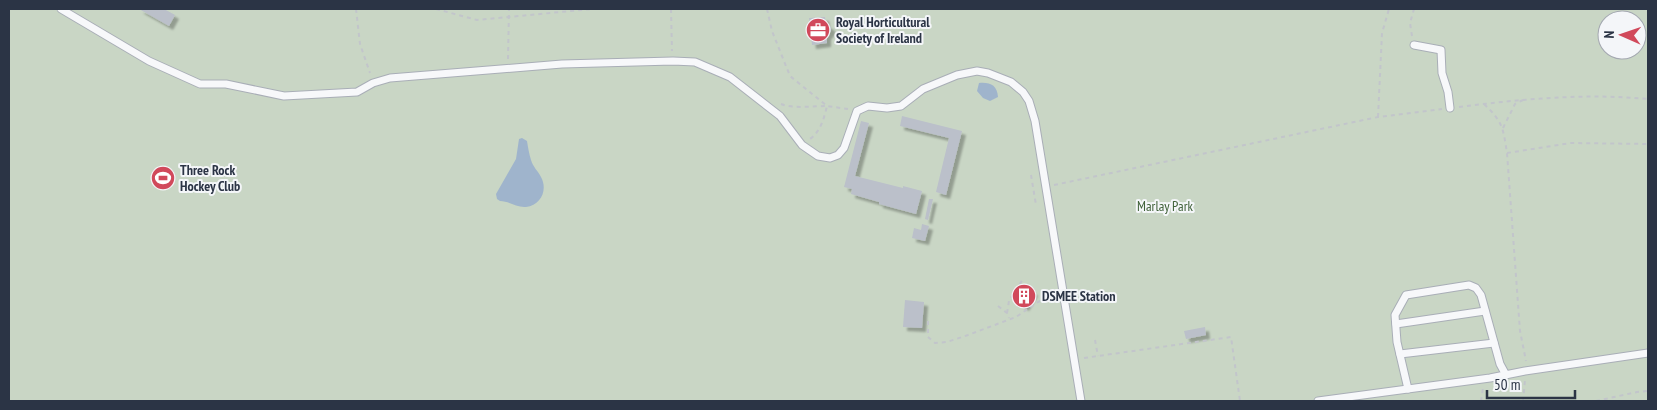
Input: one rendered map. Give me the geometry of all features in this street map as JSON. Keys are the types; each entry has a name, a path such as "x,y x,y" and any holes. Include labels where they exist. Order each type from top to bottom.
{"lane":[{"path":"61,9 149,61 200,84 226,84 284,96 357,92 373,83 390,78 562,64 695,62 730,77 780,116 802,145 818,156 830,158 844,148 858,111 868,106 887,108 902,106 923,89 957,75 977,71 988,73 1011,82 1029,100 1035,121 1082,401"},
{"path":"1414,45 1442,50 1442,74 1448,92 1450,108"},
{"path":"1408,389 1400,354 1395,315 1406,295 1468,285 1476,288 1481,295 1500,364 1506,374"},
{"path":"1396,324 1485,311"},
{"path":"1400,354 1494,343"},
{"path":"1318,401 1482,379 1648,353"}],"path":[{"path":"356,9 360,44 373,83"},
{"path":"436,9 477,20 592,9"},
{"path":"508,9 508,69"},
{"path":"671,9 673,61"},
{"path":"767,9 772,31 790,76 827,106"},
{"path":"1378,117 1382,40 1389,9"},
{"path":"1414,9 1410,30 1414,45"},
{"path":"1046,187 1378,117 1556,96 1648,99"},
{"path":"1503,128 1515,104 1524,99"},
{"path":"776,102 785,106 827,106 858,111"},
{"path":"1484,104 1503,128 1520,331 1526,362 1523,401"},
{"path":"802,145 814,136 823,122 827,106"},
{"path":"1506,153 1571,143 1648,144"},
{"path":"1031,176 1036,205"},
{"path":"1007,313 1009,301 1023,279"},
{"path":"928,321 928,337 935,343 946,342 968,336 1010,319 1038,302 1058,293 1063,293"},
{"path":"998,306 1007,313 1010,319"},
{"path":"1074,359 1231,338 1240,401"},
{"path":"1095,340 1098,356"},
{"path":"1481,401 1482,379"},
{"path":"1596,401 1648,391"}],"green space":[{"name":"Marlay Park","path":"9,9 1648,9 1648,401 9,401"}],"water":[{"path":"979,83 992,85 998,97 990,101 983,98 977,91"},
{"path":"522,138 527,141 532,162 541,177 544,187 539,200 526,207 500,201 497,199 496,194 516,159 519,139"}],"building":[{"path":"139,9 164,9 175,15 169,26"},
{"path":"825,17 826,24 831,27 831,31 827,36 827,43 812,45 809,18"},
{"path":"902,116 962,131 946,195 936,192 949,138 900,126"},
{"path":"861,121 869,123 855,176 922,191 916,214 851,194 852,189 844,187"},
{"path":"929,199 933,199 928,220 925,219"},
{"path":"922,224 929,226 925,241 912,238 914,228 921,230"},
{"name":"DSMEE Station","path":"1023,285 1034,292 1025,307 1014,300"},
{"path":"905,300 924,302 922,328 903,327"},
{"path":"1205,327 1206,335 1186,339 1184,331"}],"place":[{"name":"Royal Horticultural Society of Ireland","path":"818,30"},
{"name":"Three Rock Hockey Club","path":"163,178"},
{"name":"DSMEE Station","path":"1024,296"}]}
